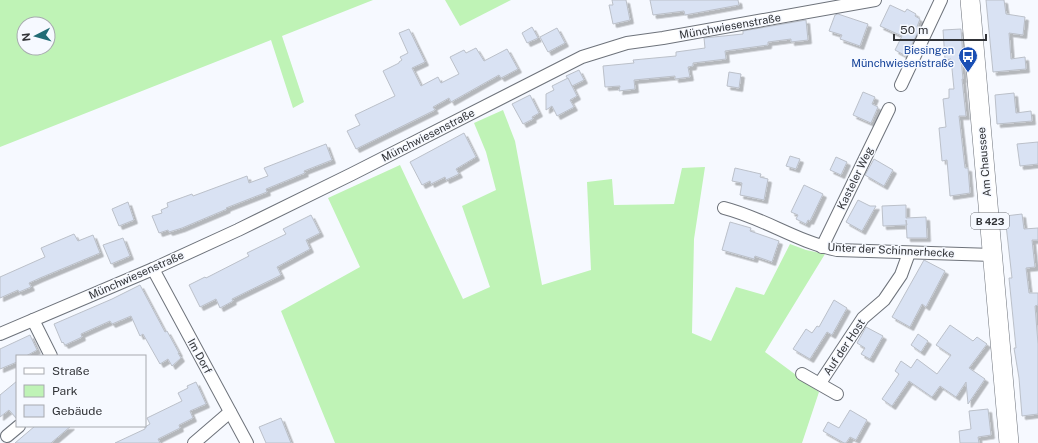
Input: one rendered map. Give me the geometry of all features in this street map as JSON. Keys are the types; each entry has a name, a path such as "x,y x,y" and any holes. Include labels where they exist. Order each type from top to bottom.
{"main road":[{"name":"Am Chaussee","path":"970,0 1009,443"}],"street":[{"name":"Münchwiesenstraße","path":"0,334 153,269 238,230 582,57 628,43 875,0"},
{"path":"901,85 941,0"},
{"name":"Kasteler Weg","path":"822,247 888,109"},
{"name":"Unter der Schinnerhecke","path":"724,208 742,212 805,241 822,247 838,250 993,255"},
{"name":"Auf der Host","path":"820,383 863,318 884,300 901,274 909,253"},
{"name":"Im Dorf","path":"153,269 247,443"},
{"path":"32,320 50,355"},
{"name":"Auf der Host","path":"802,374 837,394"},
{"path":"194,443 230,412"},
{"path":"7,436 18,427"}],"green space":[{"path":"0,0 373,0 282,36 304,102 293,108 271,40 0,147"},
{"path":"445,0 511,0 460,26"},
{"path":"503,110 515,141 542,285 591,270 587,182 612,179 614,205 674,204 682,168 705,167 694,239 692,333 711,341 736,287 764,295 790,244 806,250 825,254 765,352 819,392 802,443 335,443 281,311 360,267 328,198 400,165 463,299 490,287 462,206 496,190 486,152 474,123"}],"building":[{"path":"612,0 626,0 630,20 613,24 609,5 613,5"},
{"path":"650,0 738,0 739,5 685,15 684,11 653,15"},
{"path":"986,0 1004,0 1006,14 1025,17 1023,35 1009,33 1011,59 1025,57 1026,69 993,72"},
{"path":"890,5 905,12 907,9 916,14 915,16 920,19 917,27 920,28 906,56 895,50 902,36 880,26"},
{"path":"838,14 868,24 860,46 840,39 842,35 829,31 835,15"},
{"path":"806,20 808,40 791,42 791,39 768,42 768,45 725,51 726,59 693,63 693,66 688,67 690,77 675,79 675,76 634,80 635,89 619,91 620,86 605,87 603,66 634,63 633,60 676,56 676,52 705,48 704,38 743,34 743,31"},
{"path":"532,27 538,38 527,43 522,33"},
{"path":"557,28 565,43 548,52 540,37"},
{"path":"409,29 425,62 412,68 421,86 438,77 441,83 459,74 450,57 464,50 466,53 476,48 484,61 507,49 518,69 501,78 499,75 451,102 449,98 433,107 435,110 356,149 347,131 360,125 355,115 395,96 383,71 399,63 402,60 400,57 408,53 399,33"},
{"path":"961,29 963,58 961,59 962,79 966,116 959,116 965,168 968,168 970,193 950,196 947,160 942,161 939,128 946,127 943,99 949,98 949,89 954,89 951,59 945,60 943,30"},
{"path":"579,70 584,80 572,86 566,76"},
{"path":"729,72 741,74 739,88 727,86"},
{"path":"568,78 577,96 570,100 574,107 557,116 552,106 546,110 546,94 554,90 552,86"},
{"path":"863,92 875,97 872,104 878,107 871,123 853,115"},
{"path":"1014,93 1016,113 1031,111 1032,121 997,124 995,95"},
{"path":"530,95 539,113 532,117 533,119 523,124 512,104"},
{"path":"464,133 476,157 456,169 459,174 446,180 445,177 431,184 430,181 422,185 410,162"},
{"path":"1038,142 1038,164 1020,166 1017,144"},
{"path":"326,144 332,160 266,189 267,192 226,208 227,209 182,228 159,233 152,216 162,213 161,210 168,207 167,203 192,194 193,196 247,176 249,183 268,176 264,168"},
{"path":"790,156 800,159 796,169 786,166"},
{"path":"836,157 847,162 841,175 830,170"},
{"path":"874,159 893,170 884,186 865,175"},
{"path":"735,168 761,174 760,177 768,179 764,200 740,195 742,183 732,181"},
{"path":"804,185 823,194 810,221 808,220 806,224 796,219 798,215 791,212"},
{"path":"858,200 870,206 876,206 862,231 846,222"},
{"path":"128,202 134,220 119,226 112,209"},
{"path":"906,205 906,218 926,217 927,238 907,238 906,225 883,226 882,206"},
{"path":"1022,214 1024,229 1038,228 1038,240 1032,240 1035,267 1026,268 1029,293 1038,293 1038,305 1035,306 1038,344 1038,414 1022,416 1019,378 1014,348 1016,348 1009,278 1012,278 1005,216"},
{"path":"311,215 320,233 306,240 310,249 277,267 281,275 232,299 233,301 220,308 216,299 200,307 189,285 249,256 247,253 286,234 283,229"},
{"path":"730,222 751,228 750,231 779,241 772,262 755,256 754,259 722,250"},
{"path":"74,234 78,241 93,235 100,253 29,283 31,287 19,292 18,290 0,298 0,277 45,257 41,248"},
{"path":"123,238 130,256 111,264 103,245"},
{"path":"924,260 945,271 926,307 922,304 910,327 892,317"},
{"path":"140,285 165,332 167,331 181,358 172,366 168,359 160,364 143,334 140,336 131,316 112,324 110,321 81,334 82,337 65,345 63,342 62,343 54,324"},
{"path":"834,300 847,308 832,335 827,332 810,359 793,349 806,329 812,333 817,326 819,327"},
{"path":"950,325 973,341 977,337 987,344 969,368 985,379 968,404 966,382 956,397 940,386 932,397 909,381 892,406 882,399 899,374 895,371 901,361 911,368 917,359 937,374 951,355 936,345"},
{"path":"866,327 883,336 870,359 861,354 865,348 857,343"},
{"path":"918,334 928,341 921,352 911,345"},
{"path":"30,335 37,350 28,355 16,355 16,362 0,369 0,349"},
{"path":"16,382 16,418 9,410 0,417 0,395"},
{"path":"196,382 206,404 190,411 193,418 179,425 180,428 158,439 160,443 115,443 145,429 145,427 150,424 147,418 182,401 178,393 188,388 187,386"},
{"path":"988,409 991,435 978,437 979,443 960,443 959,431 971,429 969,411"},
{"path":"850,410 867,420 856,440 850,437 846,443 844,443 823,431 828,422 839,428"},
{"path":"281,418 291,443 266,443 259,427"},
{"path":"34,427 70,427 51,443 15,443"}],"place":[{"name":"Biesingen Münchwiesenstraße","path":"968,73"}]}
